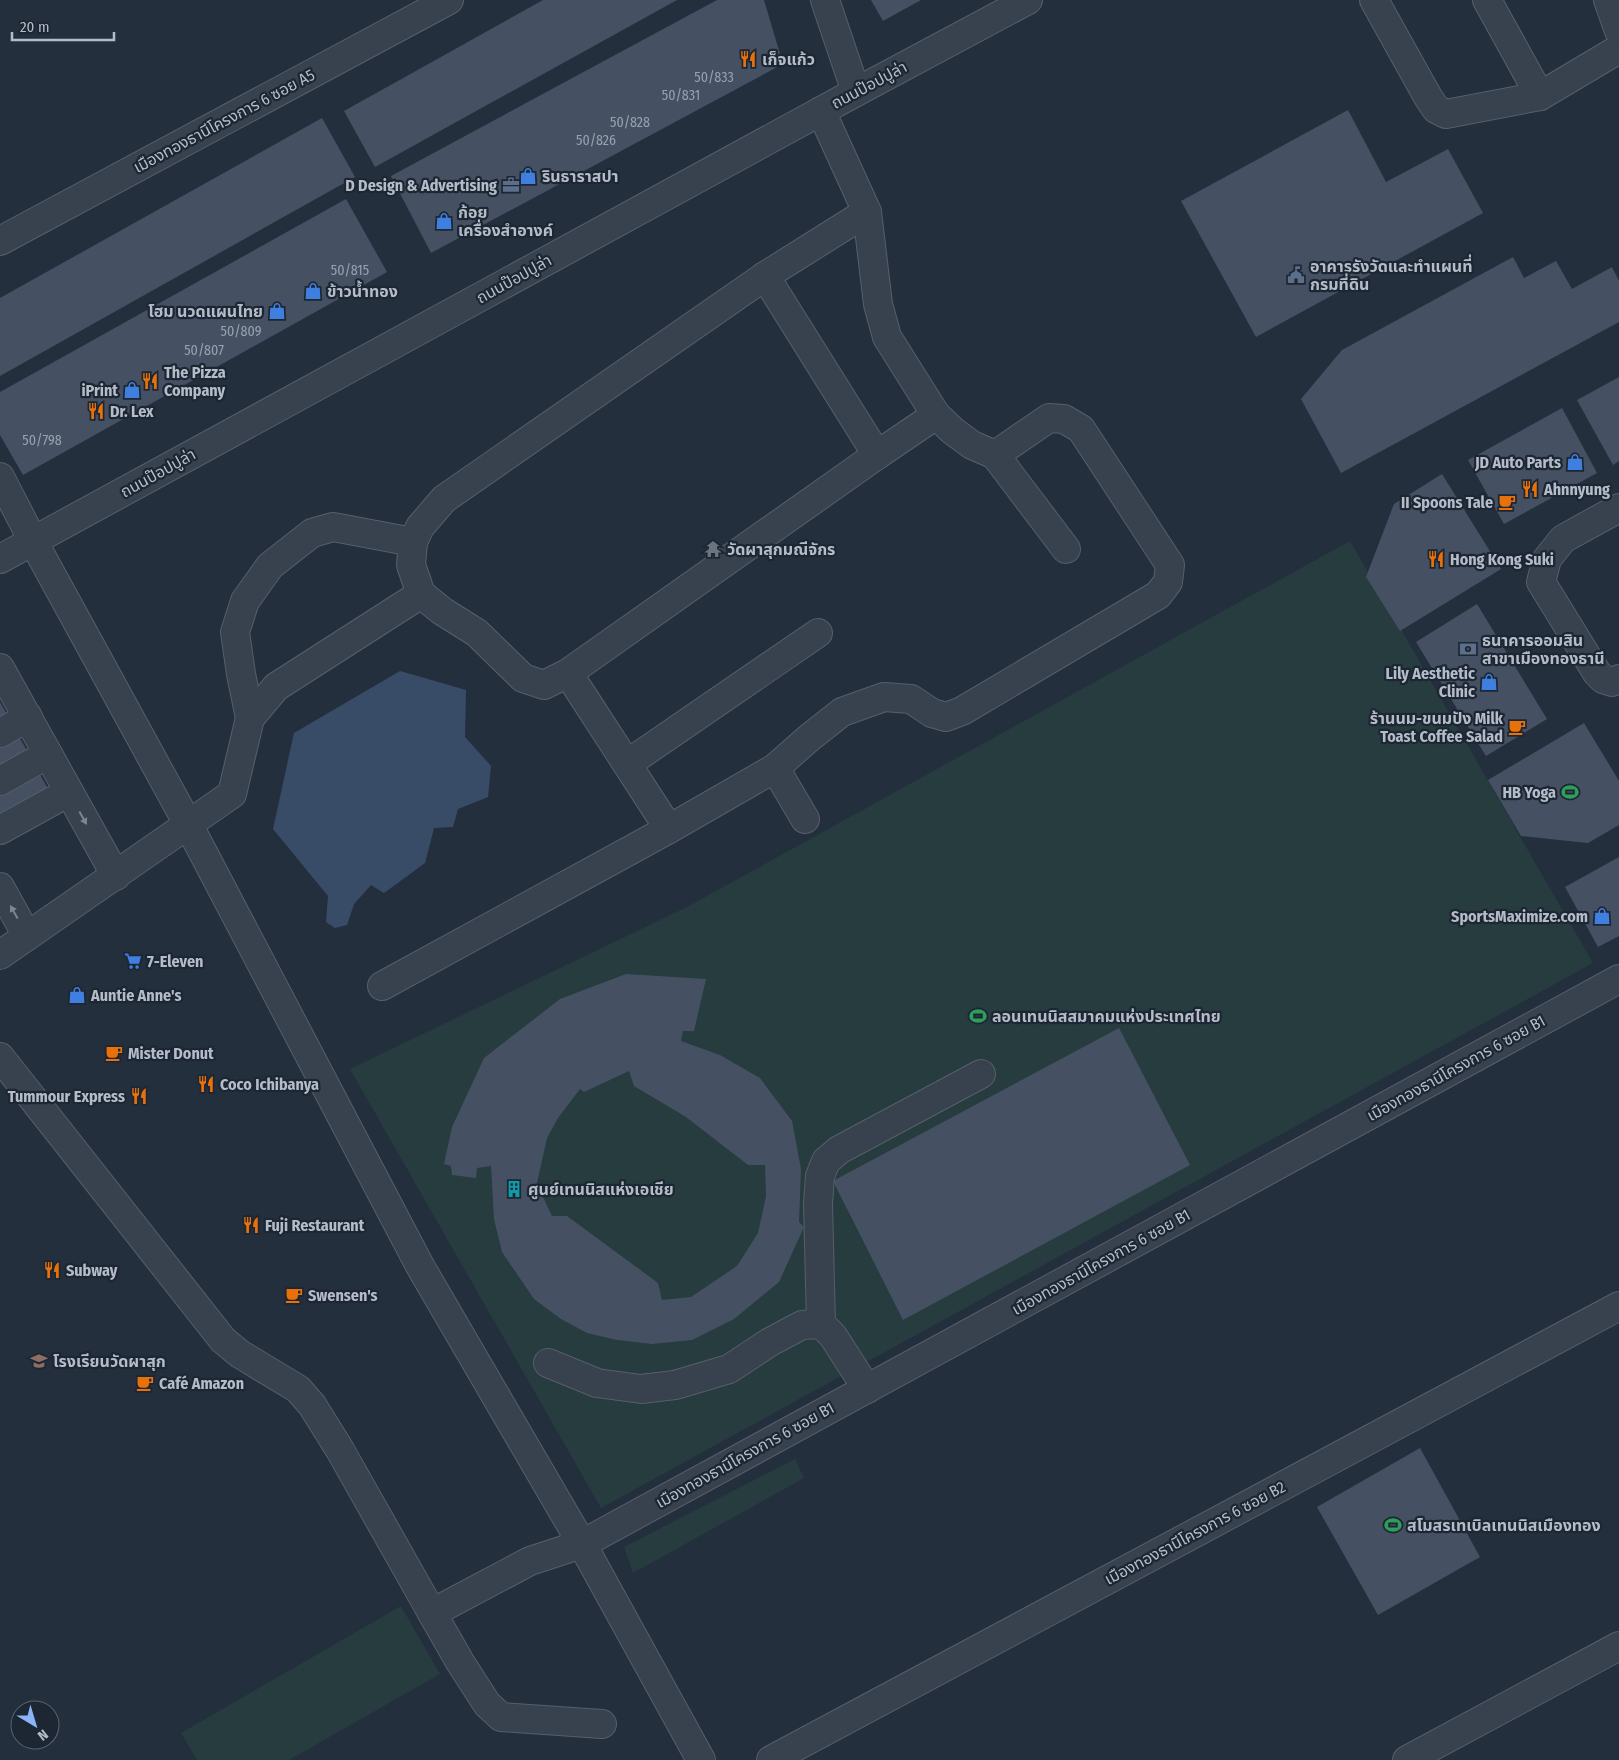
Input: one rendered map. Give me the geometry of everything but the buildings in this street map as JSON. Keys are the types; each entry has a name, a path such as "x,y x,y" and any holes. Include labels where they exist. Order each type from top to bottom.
{"street":[{"name":"เมืองทองธานีโครงการ 6 ซอย A5","path":"0,241 449,0"},
{"path":"825,0 856,92"},
{"name":"ถนนป๊อปปูล่า","path":"0,559 1028,0"},
{"path":"1374,0 1428,97 1436,109 1446,114 1540,96 1619,49"},
{"path":"1487,0 1540,96"},
{"path":"1608,0 1619,32"},
{"path":"821,111 868,212 878,304 887,337 936,415 972,445 995,455 1066,549"},
{"path":"868,212 765,276 444,499 420,527 413,542 411,565 421,594 442,611 477,633 523,678 544,685 568,673 936,415"},
{"path":"765,276 877,455"},
{"path":"382,986 670,829 775,768 842,712 884,697 911,699 932,713 946,717 962,712 1158,595 1168,582 1170,565 1080,429 1064,419 1049,418 995,455"},
{"path":"0,477 188,824 420,1266 582,1544 701,1760"},
{"path":"1619,508 1563,539 1547,559 1542,582 1597,673 1603,679 1612,682 1619,679"},
{"path":"0,955 232,794 250,718 235,632 245,601 270,566 312,533 333,527 413,542"},
{"path":"250,718 276,687 421,594"},
{"path":"627,764 818,633"},
{"path":"568,673 670,829"},
{"path":"2,678 28,718 116,876"},
{"path":"0,733 28,718"},
{"path":"0,781 48,754"},
{"path":"775,768 805,819"},
{"path":"0,830 68,792"},
{"path":"0,887 28,936"},
{"name":"เมืองทองธานีโครงการ 6 ซอย B1","path":"432,1613 530,1561 582,1544 1619,979"},
{"path":"0,1057 223,1340 240,1354 298,1389 312,1405 340,1450 460,1662 487,1704 501,1717 602,1724"},
{"path":"867,1389 833,1336 821,1324 818,1204 820,1176 826,1161 839,1150 981,1074"},
{"name":"เมืองทองธานีโครงการ 6 ซอย B2","path":"771,1760 1619,1306"},
{"path":"548,1362 596,1383 641,1389 675,1385 729,1369 770,1342 802,1325 821,1324"},
{"path":"1407,1760 1619,1646"}],"green space":[{"name":"ลอนเทนนิสสมาคมแห่งประเทศไทย","path":"1350,541 1593,963 601,1508 350,1069 687,907"},
{"path":"795,1459 804,1478 633,1573 624,1547"},
{"path":"401,1606 440,1674 289,1760 197,1760 181,1733"}],"water":[{"path":"400,671 466,690 465,737 491,766 488,797 458,809 453,827 434,828 425,863 384,893 371,885 354,904 347,925 335,928 326,922 328,896 273,829 294,733"}],"place":[{"name":"เก็จแก้ว","path":"748,59"},
{"name":"รินธาราสปา","path":"528,176"},
{"name":"D Design & Advertising","path":"511,185"},
{"name":"ก้อย เครื่องสำอางค์","path":"444,221"},
{"name":"อาคารรังวัดและทำแผนที่ กรมที่ดิน","path":"1296,275"},
{"name":"ข้าวน้ำทอง","path":"313,291"},
{"name":"โฮม นวดแผนไทย","path":"277,311"},
{"name":"The Pizza Company","path":"150,381"},
{"name":"iPrint","path":"132,390"},
{"name":"Dr. Lex","path":"96,411"},
{"name":"JD Auto Parts","path":"1575,462"},
{"name":"Ahnnyung","path":"1530,489"},
{"name":"II Spoons Tale","path":"1507,502"},
{"name":"วัดผาสุกมณีจักร","path":"713,549"},
{"name":"Hong Kong Suki","path":"1436,559"},
{"name":"ธนาคารออมสิน สาขาเมืองทองธานี","path":"1468,649"},
{"name":"Lily Aesthetic Clinic","path":"1489,682"},
{"name":"ร้านนม-ขนมปัง Milk Toast Coffee Salad","path":"1517,727"},
{"name":"HB Yoga","path":"1570,792"},
{"name":"SportsMaximize.com","path":"1602,916"},
{"name":"7-Eleven","path":"133,961"},
{"name":"Auntie Anne's","path":"77,995"},
{"name":"ลอนเทนนิสสมาคมแห่งประเทศไทย","path":"978,1016"},
{"name":"Mister Donut","path":"114,1053"},
{"name":"Coco Ichibanya","path":"206,1084"},
{"name":"Tummour Express","path":"139,1096"},
{"name":"ศูนย์เทนนิสแห่งเอเชีย","path":"514,1189"},
{"name":"Fuji Restaurant","path":"251,1225"},
{"name":"Subway","path":"52,1270"},
{"name":"Swensen's","path":"294,1295"},
{"name":"โรงเรียนวัดผาสุก","path":"39,1361"},
{"name":"Café Amazon","path":"145,1383"},
{"name":"สโมสรเทเบิลเทนนิสเมืองทอง","path":"1393,1525"}]}
